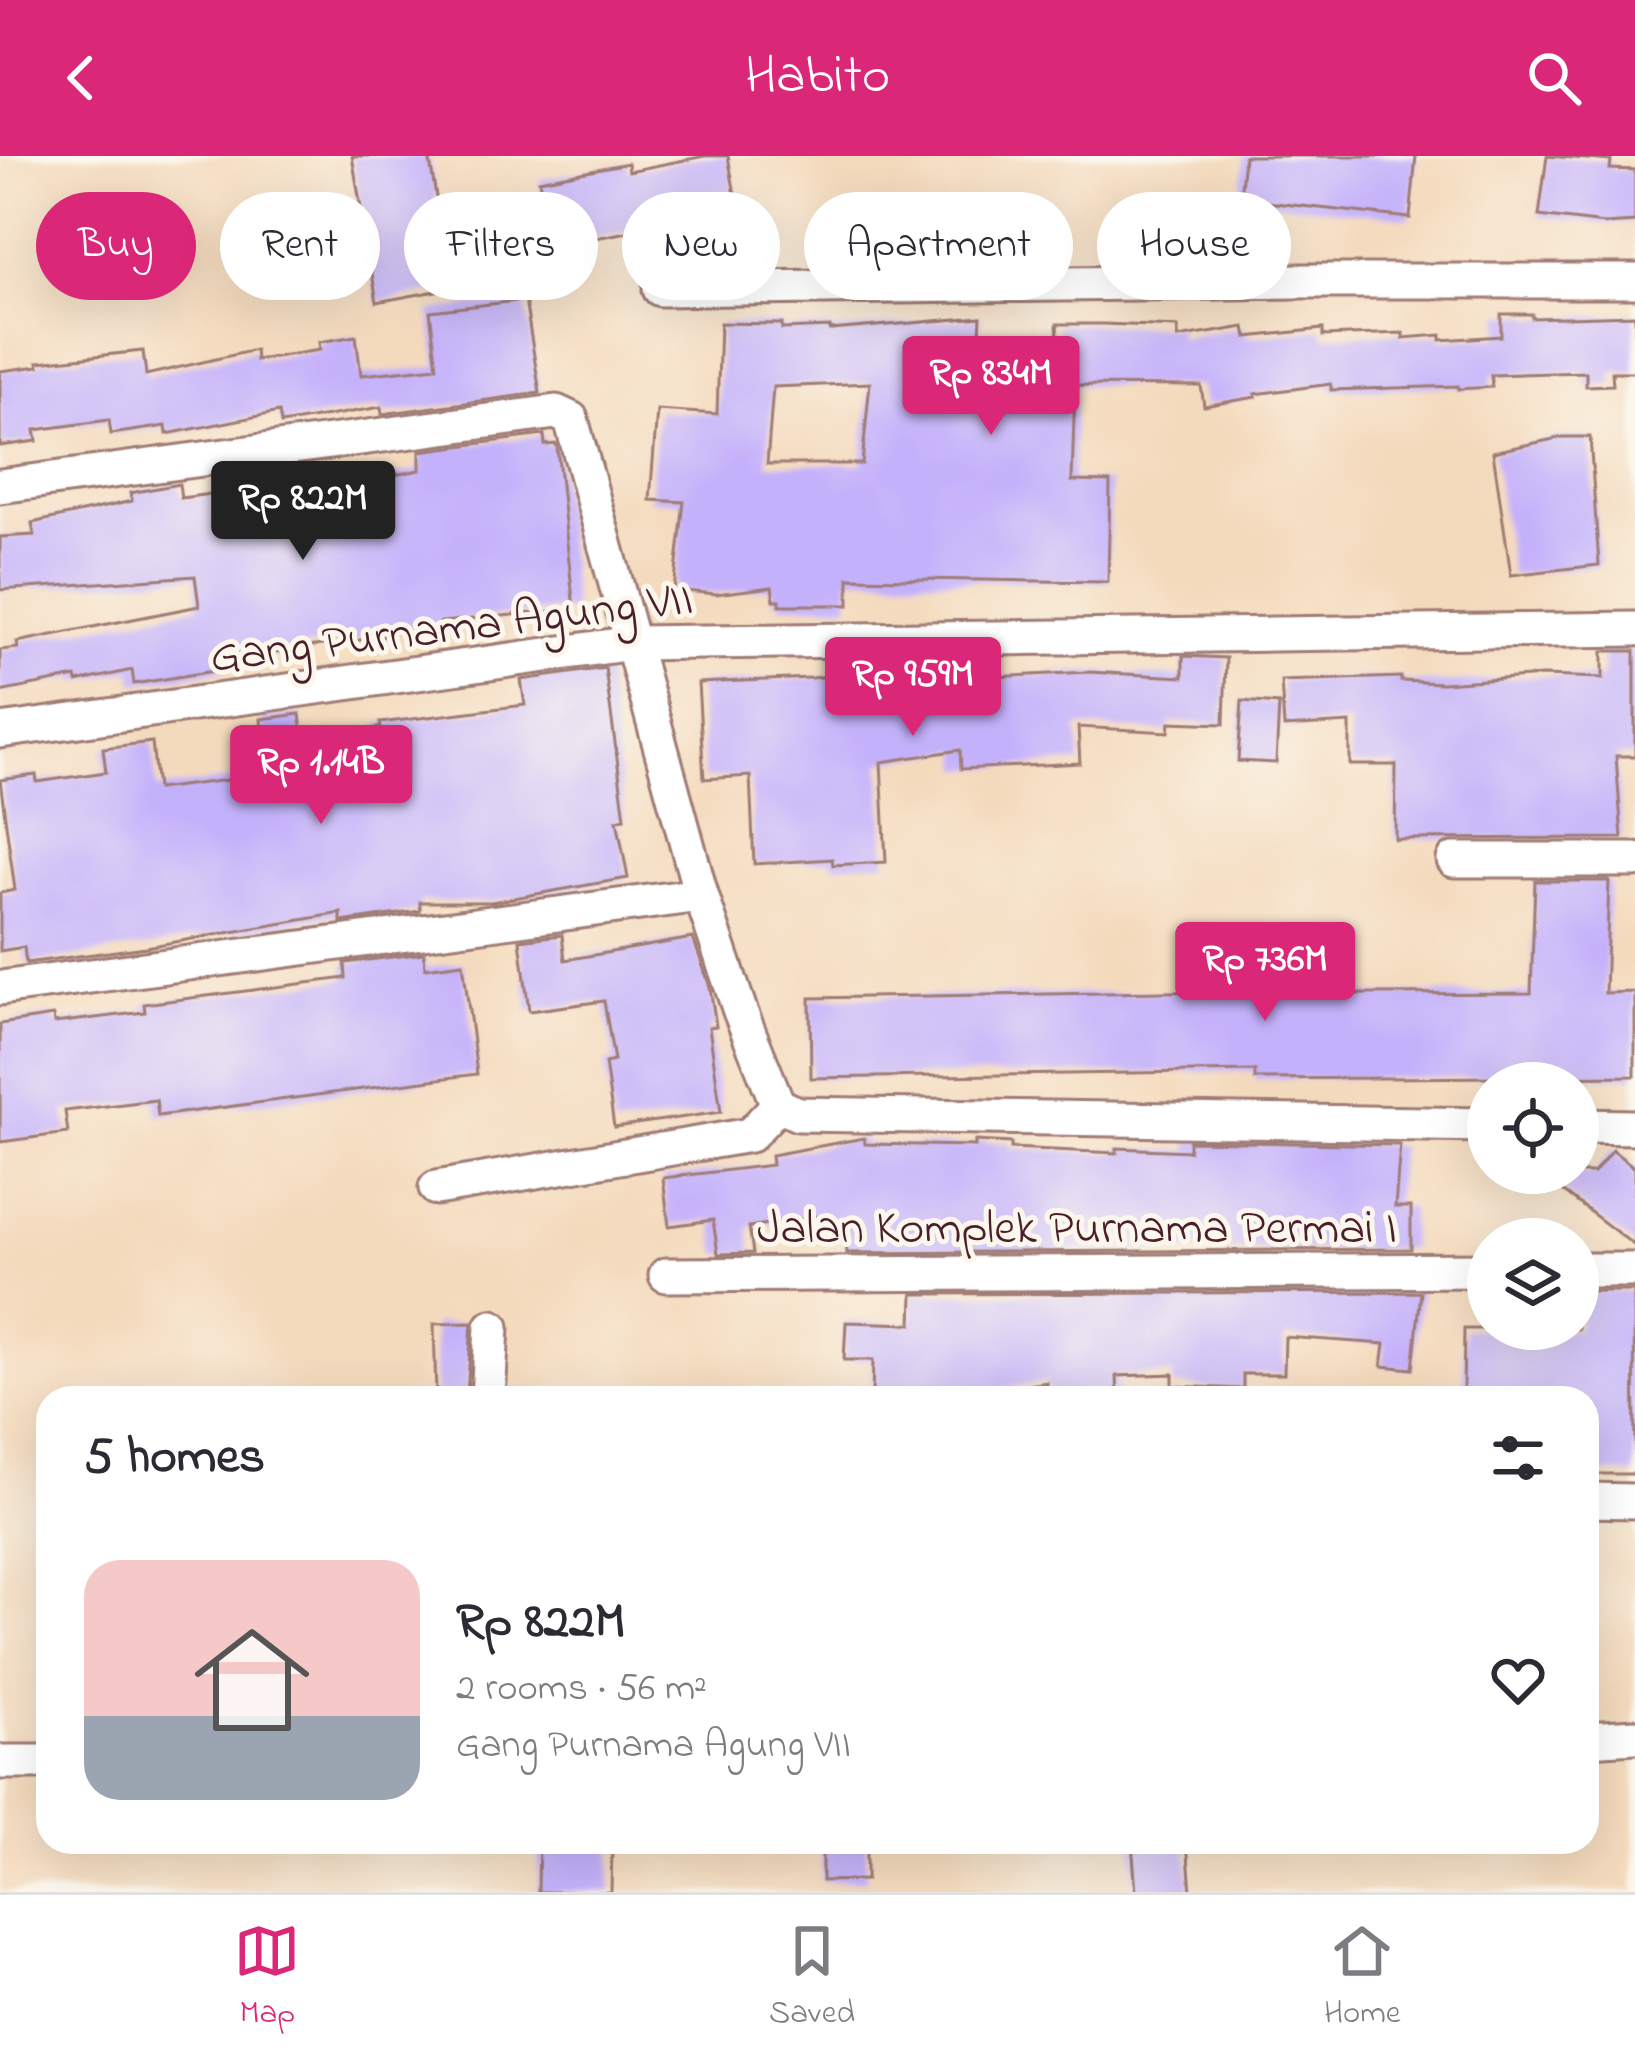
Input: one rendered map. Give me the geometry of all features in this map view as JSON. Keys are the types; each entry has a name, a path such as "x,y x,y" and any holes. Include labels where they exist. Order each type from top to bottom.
{"street":[{"path":"780,287 1635,281"},
{"path":"0,486 556,412 571,419 575,428 701,896 778,1105 798,1114 1467,1125"},
{"name":"Gang Purnama Agung VII","path":"0,731 633,643 1635,629"},
{"path":"1454,860 1635,860"},
{"path":"0,988 701,896"},
{"path":"436,1189 750,1135 778,1105"},
{"path":"1599,1126 1635,1127"},
{"name":"Jalan Komplek Purnama Permai I","path":"666,1275 1467,1270"},
{"path":"1599,1270 1635,1270"},
{"path":"489,1386 492,1327"},
{"path":"1599,1500 1635,1501"},
{"path":"1599,1738 1635,1736"},
{"path":"0,1762 36,1762"}],"building":[{"path":"352,156 429,156 435,192 404,192 404,297 377,302 380,192 358,192"},
{"path":"728,156 734,192 622,192 622,233 598,237 598,192 541,192 539,180 628,163 629,171"},
{"path":"1244,156 1416,156 1410,218 1291,205 1291,192 1241,192"},
{"path":"1547,156 1611,161 1610,169 1635,170 1635,222 1604,224 1539,216"},
{"path":"525,300 540,393 382,414 381,407 281,424 279,412 167,434 166,426 111,434 109,420 35,430 37,441 0,446 0,371 39,366 38,362 143,351 146,375 255,350 256,360 320,350 319,342 356,336 361,375 437,367 430,311"},
{"path":"1501,314 1532,314 1532,318 1635,315 1635,372 1612,372 1613,385 1586,386 1586,372 1491,375 1492,387 1458,389 1331,390 1331,384 1204,406 1201,386 1075,385 1072,481 1110,482 1108,582 849,578 849,605 780,605 772,587 716,594 674,590 684,502 650,500 657,410 717,414 720,323 830,330 981,317 980,333 1058,337 1057,324 1178,327 1178,338 1245,327 1247,337 1323,329 1323,336 1403,333 1403,338 1441,335 1441,340 1501,336","holes":["870,383 862,464 767,464 773,387"]},
{"path":"544,435 545,445 557,447 574,609 382,632 383,637 292,649 231,664 232,668 134,684 132,670 0,692 0,650 18,648 17,642 199,606 195,576 0,590 0,537 34,535 32,523 132,501 130,493 179,484 181,498 254,488 253,474 284,472 285,485 347,476 348,484 420,470 420,451"},
{"path":"1563,437 1590,437 1599,565 1511,575 1493,452"},
{"path":"1603,651 1635,651 1635,756 1616,756 1622,838 1395,839 1396,765 1350,765 1350,723 1284,727 1281,681 1603,678"},
{"path":"1183,656 1226,658 1224,724 1170,722 1169,732 1078,727 1080,763 961,769 960,750 881,762 886,862 833,865 832,859 754,864 750,776 704,779 698,683 812,678 937,664 939,680 1088,672 1183,677"},
{"path":"605,668 625,818 617,820 628,878 491,902 420,902 420,911 341,922 341,913 26,963 24,947 0,951 0,893 15,890 0,780 36,775 37,782 106,772 103,748 152,742 157,789 267,775 261,719 300,714 303,742 381,727 380,723 525,705 521,680"},
{"path":"1242,701 1279,704 1276,763 1238,761"},
{"path":"1535,881 1609,881 1605,993 1635,992 1635,1076 1599,1076 1599,1062 1467,1062 1467,1077 1255,1079 1255,1071 811,1078 810,998 1221,991 1221,995 1531,993"},
{"path":"562,935 565,960 693,938 710,987 716,1026 709,1027 721,1112 614,1127 605,1063 614,1061 604,1001 529,1011 520,940"},
{"path":"424,953 425,968 463,963 477,1074 158,1116 156,1100 65,1111 68,1133 0,1142 0,1024 53,1016 54,1023 145,1012 144,1004 346,978 345,963"},
{"path":"864,1138 865,1144 975,1146 975,1141 1011,1143 1011,1148 1117,1153 1117,1148 1189,1151 1189,1141 1400,1145 1395,1207 1411,1207 1411,1249 847,1253 844,1221 826,1222 826,1215 749,1227 753,1253 718,1254 713,1220 669,1226 663,1178 772,1165 771,1155"},
{"path":"1612,1150 1635,1168 1635,1246 1567,1194 1599,1194 1599,1167"},
{"path":"1599,1291 1634,1291 1635,1474 1599,1474 1599,1386 1463,1386 1464,1329 1467,1350 1599,1350"},
{"path":"1421,1292 1413,1369 1382,1366 1385,1344 1285,1337 1284,1374 1243,1374 1243,1386 1173,1386 1173,1374 1117,1376 1117,1386 1047,1386 1047,1382 872,1386 873,1360 844,1360 846,1322 912,1324 913,1294"},
{"path":"472,1323 468,1386 436,1386 434,1324"},
{"path":"539,1854 612,1854 611,1892 538,1892"},
{"path":"822,1854 866,1854 866,1880 822,1881"},
{"path":"1133,1854 1188,1854 1191,1892 1136,1892"}]}
